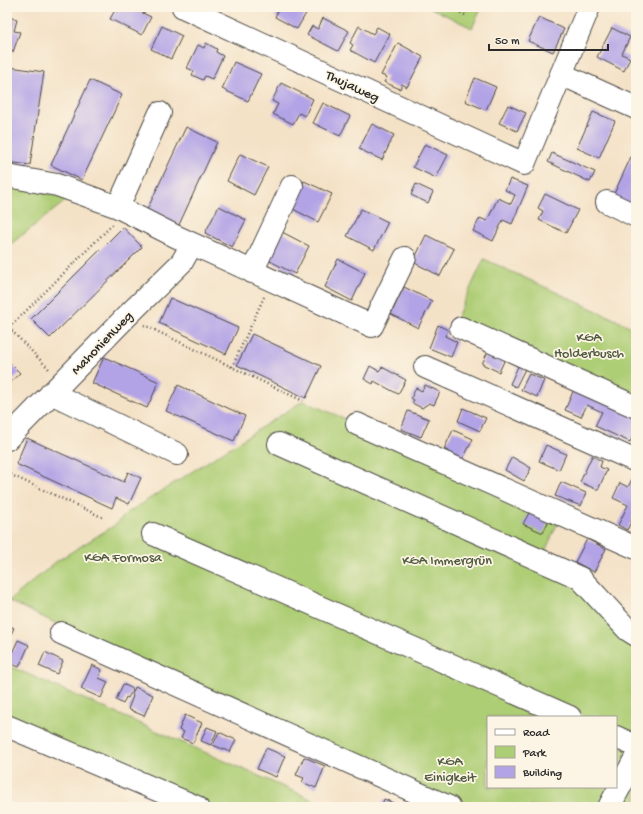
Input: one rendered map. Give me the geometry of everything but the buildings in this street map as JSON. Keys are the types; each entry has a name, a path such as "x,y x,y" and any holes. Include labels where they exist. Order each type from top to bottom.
{"street":[{"name":"Thujaweg","path":"183,7 524,164 561,74"},
{"path":"589,7 561,74 636,108"},
{"path":"122,209 160,113"},
{"path":"7,176 57,185 122,209 192,244 372,326 405,258"},
{"path":"252,272 292,186"},
{"path":"607,202 636,216"},
{"name":"Mahonienweg","path":"7,438 126,316 182,262 192,244"},
{"path":"460,328 636,407"},
{"path":"425,367 636,461"},
{"path":"56,388 177,454"},
{"path":"357,424 636,548"},
{"path":"279,444 580,578 628,630 636,635"},
{"path":"153,534 568,716"},
{"path":"61,633 449,807"},
{"path":"7,726 197,807"},
{"path":"617,737 636,746"},
{"path":"609,807 636,757"}],"path":[{"path":"450,7 465,15 468,7"},
{"path":"56,388 8,329 122,209"},
{"path":"232,367 272,280"},
{"path":"126,316 303,401"},
{"path":"7,473 104,518"}],"green space":[{"path":"429,7 482,7 472,28"},
{"path":"7,182 68,199 7,247"},
{"name":"KGA Holderbusch","path":"484,259 636,329 636,402 456,319"},
{"path":"303,401 563,511 543,556 566,576 636,644 636,736 617,729 617,716 487,716 487,788 609,788 599,807 461,807 141,664 9,601 57,561 115,525 127,513"},
{"path":"7,665 329,807 204,807 7,723"},
{"path":"617,743 629,749 617,773"},
{"path":"636,778 636,807 620,807"}],"park label":[{"name":"KGA Formosa","path":"123,556"},
{"name":"KGA Immergrün","path":"447,559"},
{"name":"KGA Einigkeit","path":"450,768"}]}
